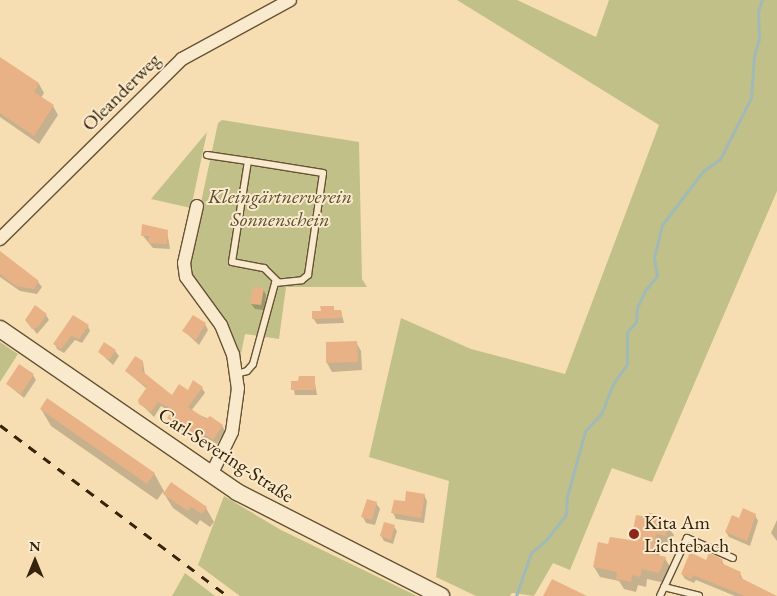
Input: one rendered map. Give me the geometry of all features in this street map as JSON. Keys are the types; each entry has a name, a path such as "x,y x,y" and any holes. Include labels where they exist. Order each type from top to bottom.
{"street":[{"name":"Oleanderweg","path":"0,239 182,59 290,0"},
{"path":"196,206 184,263 186,277 221,325 237,374 235,422 224,453 211,475"},
{"name":"Carl-Severing-Straße","path":"0,329 211,475 285,519 441,596"}],"lane":[{"path":"207,155 248,161 323,173 308,275 302,280 278,282 264,268 232,262 248,161"},
{"path":"237,374 247,371 253,364 278,282"},
{"path":"660,596 687,538 733,558"},
{"path":"664,587 699,596"}],"green space":[{"path":"457,0 517,0 596,37 609,0 777,0 777,191 652,482 612,468 570,570 553,563 534,596 512,593 510,596 476,596 436,577 449,481 369,457 401,318 471,349 565,374 659,125"},
{"name":"Kleingärtnerverein Sonnenschein","path":"222,120 359,142 362,279 367,287 286,287 279,339 245,334 239,364 190,276 188,263 218,123"},
{"path":"207,132 191,208 151,199"},
{"path":"0,342 18,354 0,382"},
{"path":"224,496 281,530 417,596 240,596 198,565"},
{"path":"185,573 215,596 172,596"}],"building":[{"path":"0,57 39,83 34,92 54,105 34,136 0,113"},
{"path":"142,224 168,230 167,244 148,243 149,236 141,236"},
{"path":"0,251 39,281 34,289 16,286 0,274"},
{"path":"253,287 264,288 261,305 250,304"},
{"path":"35,305 47,314 38,327 32,329 25,320"},
{"path":"320,306 334,306 334,310 341,310 342,318 312,319 312,311 321,311"},
{"path":"73,315 89,325 79,339 71,336 61,349 53,344"},
{"path":"193,315 206,323 196,340 182,331"},
{"path":"357,341 358,362 326,363 326,342"},
{"path":"104,342 116,350 109,360 98,352"},
{"path":"135,356 143,361 142,371 172,395 179,384 188,390 193,380 203,387 188,407 206,419 210,416 223,425 213,440 204,434 200,440 167,418 173,410 158,402 151,412 139,404 138,400 147,387 125,371"},
{"path":"19,364 34,374 21,394 6,384"},
{"path":"299,376 315,376 315,390 291,390 291,381 298,381"},
{"path":"47,398 155,473 147,484 40,409"},
{"path":"171,482 207,507 202,514 191,507 188,511 163,494"},
{"path":"406,491 425,494 421,518 391,513 394,500 405,501"},
{"path":"367,499 377,502 372,520 361,517"},
{"path":"743,508 756,514 747,541 725,532 732,515 739,518"},
{"path":"649,513 660,515 659,521 668,523 666,536 656,534 652,554 666,557 659,573 642,569 640,577 632,575 631,582 616,579 617,572 593,567 598,542 608,544 610,537 631,540 636,515 648,517"},
{"path":"384,522 395,525 391,540 380,536"},
{"path":"690,552 706,560 709,553 718,557 723,560 721,563 741,572 739,577 777,596 745,596 693,575 691,579 681,574"},
{"path":"552,579 587,596 543,596"}],"waterway":[{"path":"516,596 531,553 546,540 566,514 567,497 585,431 601,414 613,384 627,364 627,332 636,322 637,308 646,289 657,276 654,257 662,225 703,171 720,159 751,98 754,56 759,39 758,11 762,0"}],"railway":[{"path":"0,425 228,596"}],"place":[{"name":"Kita Am Lichtebach","path":"634,534"}]}
